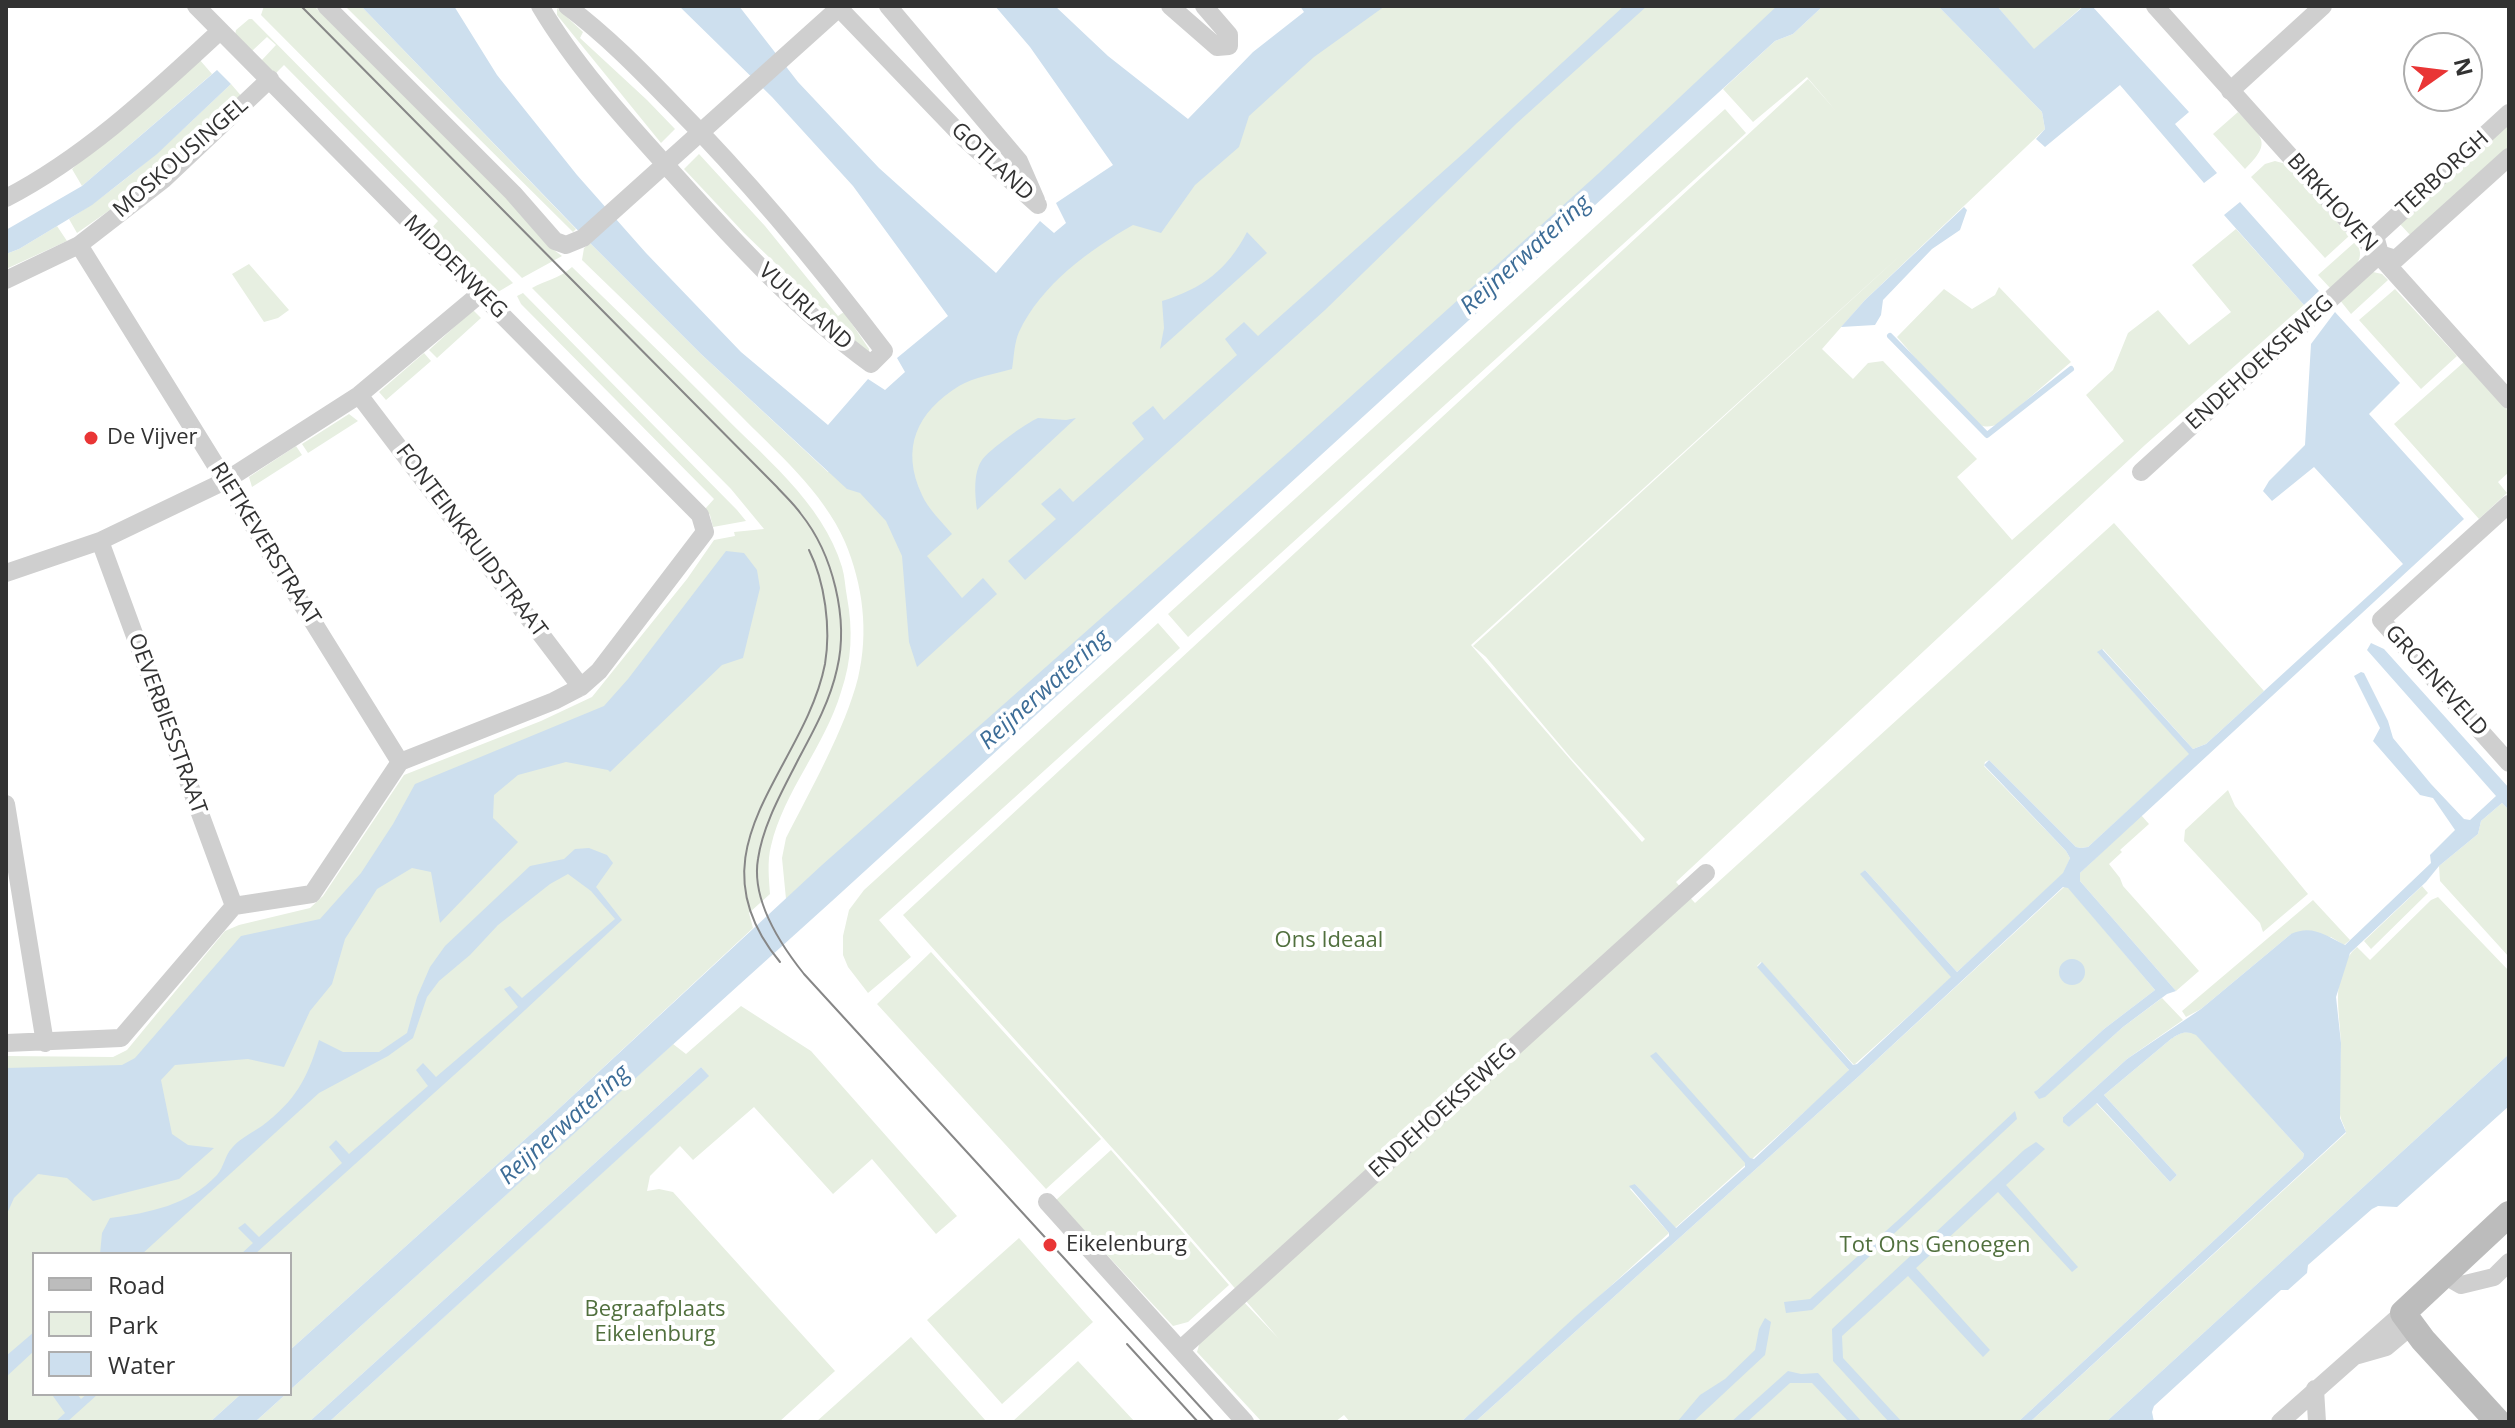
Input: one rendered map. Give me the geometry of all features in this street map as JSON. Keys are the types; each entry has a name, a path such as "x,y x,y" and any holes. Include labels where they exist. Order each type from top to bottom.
{"street":[{"name":"MIDDENWEG","path":"196,6 700,515 705,532 599,671 581,687"},
{"path":"326,6 513,193 555,241 574,242 622,204 701,132"},
{"name":"VUURLAND","path":"540,6 607,99 749,258 828,333 871,364 884,351 790,232 701,132 637,67 567,6"},
{"name":"GOTLAND","path":"701,132 839,7 964,138 1038,205 1019,161 888,6"},
{"path":"1170,6 1217,47 1229,46 1229,35 1204,6"},
{"name":"BIRKHOVEN","path":"2155,6 2509,400"},
{"path":"2230,91 2323,6"},
{"path":"6,198 37,182 110,129 220,31"},
{"name":"MOSKOUSINGEL","path":"6,280 79,245 163,180 270,79"},
{"name":"TERBORGH","path":"2509,113 2375,236 2380,254 2396,259 2509,157"},
{"name":"RIETKEVERSTRAAT","path":"79,245 400,762"},
{"name":"ENDEHOEKSEWEG","path":"2141,472 2380,254"},
{"path":"6,573 100,541 225,481 359,395 481,293"},
{"name":"FONTEINKRUIDSTRAAT","path":"359,395 581,687"},
{"name":"GROENEVELD","path":"2509,504 2381,620 2509,763"},
{"name":"OEVERBIESSTRAAT","path":"100,541 234,906"},
{"path":"6,1043 121,1038 234,906 312,894 400,762 554,701 581,687"},
{"path":"6,804 45,1043"},
{"name":"ENDEHOEKSEWEG","path":"1181,1349 1706,873"},
{"path":"1047,1202 1245,1422"},
{"path":"2280,1422 2352,1356 2407,1319 2442,1274 2509,1214"},
{"path":"2442,1274 2461,1285 2494,1277 2509,1262"},
{"path":"2407,1319 2498,1422"},
{"path":"2315,1389 2317,1422"}],"green space":[{"path":"264,6 314,6 509,198 562,256 522,278 261,15"},
{"path":"345,6 361,6 576,229 573,232"},
{"path":"1348,6 1787,6 1292,456 786,899 782,858 786,838 836,739 858,678 863,626 860,592 851,558 836,523 797,472 582,260 584,248 590,243 701,354 828,472 865,453"},
{"name":"Ons Ideaal","path":"1823,6 1938,6 2042,112 2045,129 1865,300 1822,349 1853,379 1868,363 1883,361 1977,459 1957,477 2012,540 2124,441 2086,395 2113,370 2128,333 2158,310 2189,345 2231,312 2192,265 2236,229 2304,305 2145,445 1676,882 1695,903 2114,523 2264,691 2206,744 2193,749 2103,649 2098,653 2190,754 2088,847 2081,848 2076,847 1989,760 1985,762 1984,766 2066,851 2070,858 2064,873 1957,972 1865,870 1861,874 1952,977 1854,1065 1761,962 1757,966 1849,1070 1848,1073 1675,1228 1635,1184 1630,1189 1669,1233 1461,1422 1350,1422 1344,1415 1335,1422 1262,1422 1197,1352 1201,1338 1243,1301 1279,1339 903,915 1808,79 1836,111 1807,77 1753,122 1723,89 1775,41 1793,34","holes":["1905,251 1473,646 1645,839 1642,842 1471,645"]},
{"path":"1997,6 2083,6 2034,50"},
{"path":"557,8 583,32 580,38 675,129 661,143 557,15"},
{"path":"252,19 513,283 493,295 429,231 438,221 284,65 275,74 261,61 276,45 267,37 252,51 235,35 236,30"},
{"path":"199,59 212,74 82,186 72,169"},
{"path":"231,84 243,98 170,168 77,233 69,219 133,173"},
{"path":"1725,109 1746,133 1188,637 1168,614"},
{"path":"2238,112 2258,134 2262,145 2245,169 2213,134"},
{"path":"2509,123 2509,149 2411,236 2399,223"},
{"path":"699,154 765,226 838,316 844,312 869,353 829,322 831,317 744,233 684,169"},
{"path":"2275,161 2286,164 2349,236 2325,258 2251,177 2265,164"},
{"path":"57,226 67,241 6,269 6,254"},
{"path":"2355,242 2359,249 2358,262 2331,289 2318,275"},
{"path":"249,264 289,310 278,318 264,322 232,274"},
{"path":"572,267 788,480 820,521 842,567 850,621 847,668 834,712 777,826 769,858 770,894 749,913 753,928 551,1116 292,1348 292,1252 32,1252 32,1396 239,1396 210,1422 6,1422 6,1056 113,1057 127,1050 225,931 310,908 323,896 404,775 541,721 592,697 687,579 714,540 735,536 734,532 764,529 731,489 532,288"},
{"path":"2373,272 2382,274 2388,280 2351,314 2339,299"},
{"path":"1999,287 2071,362 1999,424 1985,426 1963,411 1897,337 1944,289 1972,309 1995,295"},
{"path":"2395,289 2457,356 2421,389 2359,320"},
{"path":"523,293 746,521 713,527 705,509 714,499 521,304 517,296"},
{"path":"473,310 481,318 437,358 429,350"},
{"path":"424,353 431,361 386,400 379,392"},
{"path":"2464,362 2509,412 2509,472 2498,482 2507,493 2479,519 2394,424"},
{"path":"349,414 358,421 308,453 302,444"},
{"path":"296,446 302,455 252,487 249,477"},
{"path":"1158,623 1180,648 879,920 911,957 868,993 848,967 843,955 843,936 849,910 864,890"},
{"path":"2228,790 2235,806 2308,894 2263,932 2260,923 2184,841 2185,830"},
{"path":"2502,803 2509,810 2509,957 2440,881 2439,866 2478,834 2481,821"},
{"path":"2141,815 2149,824 2109,864 2123,886 2199,971 2176,991 2080,881 2080,873"},
{"path":"2422,886 2428,893 2371,949 2364,941"},
{"name":"Tot Ons Genoegen","path":"2064,887 2068,887 2155,990 2104,1029 2035,1092 2045,1096 2123,1027 2162,998 2183,1020 2127,1059 2063,1117 2069,1127 2096,1103 2170,1182 2177,1175 2104,1095 2171,1039 2189,1032 2196,1034 2304,1154 2018,1422 1475,1422 1858,1077"},
{"path":"2438,897 2509,971 2509,1054 2106,1422 2030,1422 2346,1133 2340,1115 2339,1097 2341,1044 2338,993 2343,968 2357,947 2370,960 2431,900"},
{"path":"2313,900 2350,940 2344,945 2331,937 2291,934 2201,1009 2186,1017 2182,1011"},
{"path":"931,952 1101,1139 1046,1189 877,1004"},
{"name":"Begraafplaats Eikelenburg","path":"741,1006 811,1051 957,1216 936,1234 872,1159 833,1194 754,1107 693,1160 680,1146 650,1176 647,1191 659,1189 673,1192 835,1371 779,1422 329,1422 708,1076 701,1067 309,1422 255,1422 284,1396 292,1396 292,1388 673,1044 686,1054"},
{"path":"1111,1150 1229,1285 1188,1322 1173,1326 1056,1200"},
{"path":"1019,1238 1093,1322 1002,1404 927,1320"},
{"path":"911,1337 986,1421 816,1422"},
{"path":"1078,1361 1135,1422 1012,1422"}],"water":[{"path":"361,6 454,6 497,75 577,175 646,253 741,352 828,425 868,379 885,390 905,372 897,358 948,316 853,186 772,97 679,6 739,6 798,82 879,168 996,273 1040,221 1054,233 1066,223 1056,203 1113,165 1030,47 995,6 1055,6 1108,56 1188,119 1253,52 1304,12 1300,6 1385,6 1314,57 1249,116 1239,147 1195,185 1161,233 1133,225 1083,257 1053,284 1028,315 1019,332 1012,369 959,386 932,407 916,433 913,462 922,495 952,534 927,556 962,598 983,578 997,594 917,667 909,642 902,556 886,521 860,493 847,489 701,354"},
{"path":"1624,6 1647,6 1517,123 1325,310 1025,580 1008,561 1056,519 1041,504 1060,488 1073,502 1144,439 1132,423 1153,406 1164,420 1237,355 1225,339 1244,322 1258,336"},
{"name":"Reijnerwatering","path":"1777,6 1823,6 1793,34 1775,41 832,901 292,1388 292,1348 551,1116 822,865 1599,173"},
{"path":"1938,6 1997,6 2034,49 2084,6 2092,6 2189,112 2175,124 2217,173 2204,183 2120,85 2045,147 2036,139 2045,129 2042,112"},
{"path":"217,70 231,84 157,154 92,205 6,254 6,230 82,186"},
{"path":"2240,202 2319,291 2304,305 2224,215"},
{"path":"1964,207 1967,210 1960,230 1932,249 1883,300 1881,315 1875,325 1841,327 1865,300"},
{"path":"1247,232 1267,253 1160,349 1164,328 1162,301 1212,276 1231,257"},
{"path":"2335,312 2400,383 2369,414 2464,519 2080,873 2080,881 2176,991 2167,994 2123,1027 2039,1099 2034,1092 2104,1029 2155,990 2068,888 2063,887 1858,1077 1475,1422 1461,1422 1577,1315 1669,1236 1629,1186 1635,1184 1676,1228 1745,1167 1745,1163 1650,1056 1656,1052 1754,1159 1849,1070 1757,967 1762,962 1853,1065 1857,1064 1951,977 1860,874 1865,870 1957,972 2063,873 2070,858 1984,765 1989,760 2076,847 2081,848 2088,847 2189,754 2097,652 2102,649 2193,749 2206,744 2403,564 2314,467 2272,501 2263,491 2305,445 2311,344"},
{"path":"1038,418 1076,418 977,510 976,478 982,460 1008,437"},
{"path":"726,551 744,553 757,570 760,588 743,658 722,665 610,772 566,762 518,775 494,795 493,818 518,842 440,923 431,872 412,868 377,889 345,939 332,984 310,1011 284,1067 248,1059 175,1065 161,1080 172,1134 188,1145 214,1148 179,1179 93,1201 67,1178 38,1174 14,1198 6,1216 6,1068 122,1065 135,1058 241,936 320,919 361,873 415,784 604,706"},
{"path":"2371,643 2384,649 2509,788 2509,810 2502,803 2481,821 2478,834 2439,866 2350,953 2336,997 2341,1043 2340,1118 2346,1132 2030,1422 2018,1422 2304,1154 2196,1035 2189,1033 2171,1039 2104,1095 2177,1175 2170,1182 2097,1103 2069,1127 2063,1122 2063,1117 2127,1059 2201,1009 2291,934 2313,931 2345,945 2431,863 2430,855 2455,830 2433,798 2420,795 2373,741 2380,728 2354,676 2364,673 2393,738 2464,819 2470,820 2496,796 2367,650"},
{"path":"589,848 607,855 613,863 596,887 622,920 257,1252 243,1252 253,1243 238,1228 245,1223 259,1237 342,1163 329,1147 336,1140 349,1154 428,1086 416,1070 423,1063 436,1077 518,1007 504,989 510,986 522,998 615,919 591,891 568,874 550,884 498,925 470,955 439,981 427,997 413,1038 388,1056 319,1093 144,1252 100,1252 102,1233 110,1218 168,1206 194,1194 217,1175 235,1145 262,1126 292,1098 305,1077 319,1040 343,1052 379,1052 407,1033 417,997 430,967 445,946 530,866 564,859 575,849"},
{"path":"2072,959 2082,962 2085,972 2082,982 2072,985 2062,982 2059,972 2062,962"},
{"path":"2509,1054 2509,1106 2397,1207 2378,1206 2372,1209 2308,1265 2307,1273 2288,1290 2281,1290 2154,1406 2154,1422 2106,1422"},
{"path":"701,1067 709,1076 329,1422 309,1422"},
{"path":"2015,1111 2017,1119 1812,1310 1786,1313 1784,1302 1810,1299"},
{"path":"2036,1142 2045,1149 2006,1185 2078,1267 2072,1272 1998,1192 1916,1268 1990,1350 1983,1357 1908,1276 1842,1336 1843,1358 1902,1422 1889,1422 1833,1361 1832,1329"},
{"path":"1765,1318 1771,1322 1765,1355 1693,1422 1677,1422 1700,1395 1725,1379 1755,1350 1759,1329"},
{"path":"32,1334 32,1353 6,1377 6,1356"},
{"path":"1788,1371 1818,1373 1862,1422 1849,1422 1812,1383 1790,1383 1747,1422 1731,1422"},
{"path":"53,1396 79,1396 81,1399 96,1396 67,1422 55,1422 65,1413"},
{"path":"239,1396 284,1396 255,1422 210,1422"}],"waterway":[{"path":"1890,336 1987,435 2071,369"}],"tram line":[{"path":"301,6 777,487 812,530 830,567 836,588 840,650 826,704 764,833 757,874 769,921 804,974 1214,1422"},
{"path":"780,962 754,921 744,883 747,846 759,811 813,703 825,664 825,606 819,576 809,550"},
{"path":"1127,1344 1198,1422"}],"place":[{"name":"De Vijver","path":"91,438"},
{"name":"Eikelenburg","path":"1050,1245"}]}
